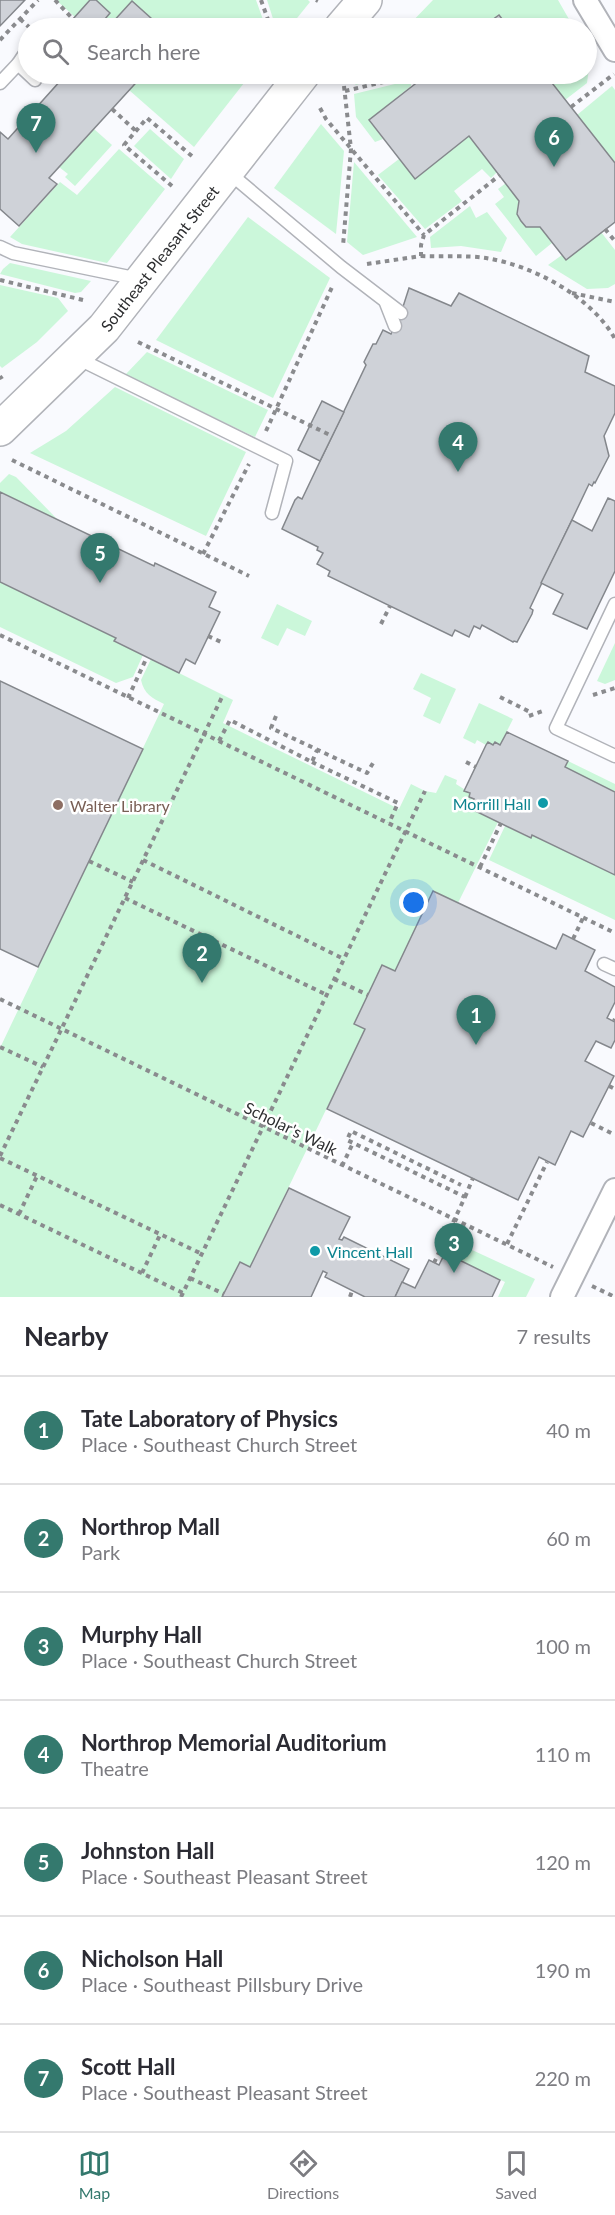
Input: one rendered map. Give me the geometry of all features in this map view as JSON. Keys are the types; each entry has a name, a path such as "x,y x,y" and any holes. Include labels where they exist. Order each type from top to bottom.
{"street":[{"path":"350,18 365,0"},
{"path":"585,0 596,18"},
{"path":"597,20 615,50"},
{"name":"Southeast Pleasant Street","path":"0,429 76,358 104,328 295,84"},
{"path":"562,1297 615,1190"}],"lane":[{"path":"0,83 18,64"},
{"path":"226,170 401,313"},
{"path":"0,247 13,253 143,280"},
{"path":"385,302 395,326"},
{"path":"76,358 286,461 272,513"},
{"path":"615,604 556,728 615,756"}],"path":[{"path":"21,18 38,0"},
{"path":"55,0 70,18"},
{"path":"261,0 267,18"},
{"path":"0,40 18,21"},
{"path":"571,107 615,74"},
{"path":"203,554 276,410 342,267 351,149 344,84"},
{"path":"345,91 375,84"},
{"path":"320,108 326,120 424,234"},
{"path":"112,109 136,131"},
{"path":"172,186 124,145 147,118 193,157"},
{"path":"422,256 421,245 424,234 500,175"},
{"path":"605,229 615,241"},
{"path":"342,267 422,256 485,258 529,269 570,293 607,326 615,339"},
{"path":"0,280 83,300"},
{"path":"570,293 615,302"},
{"path":"138,342 332,436"},
{"path":"12,460 249,576"},
{"path":"381,624 390,606"},
{"path":"0,635 615,933"},
{"path":"208,636 221,642"},
{"path":"128,698 147,657"},
{"path":"202,1254 0,1157 223,695"},
{"path":"500,697 530,712"},
{"path":"276,717 271,728 317,750 367,773 373,763"},
{"path":"219,741 230,720 398,803 389,823"},
{"path":"312,762 317,750"},
{"path":"466,762 476,767"},
{"path":"0,1205 142,1273 182,1295 425,791"},
{"path":"480,867 501,823"},
{"path":"143,860 344,959"},
{"path":"89,861 133,882"},
{"path":"125,898 327,995"},
{"path":"573,939 583,918"},
{"path":"334,979 368,995"},
{"name":"Scholar's Walk","path":"0,999 573,1276"},
{"path":"0,1047 43,1067"},
{"path":"609,1086 615,1089"},
{"path":"591,1123 615,1135"},
{"path":"461,1185 351,1131 347,1140 465,1197"},
{"path":"342,1166 353,1143"},
{"path":"507,1245 547,1162"},
{"path":"19,1214 37,1176"},
{"path":"434,1263 473,1178"},
{"path":"142,1273 160,1235"},
{"path":"190,1278 224,1294"},
{"path":"350,1297 352,1291"}],"green space":[{"path":"56,0 90,0 75,17"},
{"path":"96,0 256,0 262,18 151,18 132,1 116,18 106,18 110,13"},
{"path":"267,0 308,0 310,2 297,18 273,18"},
{"path":"433,0 558,0 568,18 501,18 499,15 495,18 416,18"},
{"path":"135,84 243,84 194,147 129,90"},
{"path":"395,84 411,84 369,120 383,139 375,142 356,117 354,94"},
{"path":"553,84 586,84 565,100"},
{"path":"612,86 615,90 615,163 577,115"},
{"path":"321,124 344,151 336,234 274,188"},
{"path":"94,129 112,145 75,186 65,177 68,174 59,167"},
{"path":"150,129 184,159 171,179 134,146"},
{"path":"469,136 497,172 491,178 482,169 454,191 462,201 425,229 378,175 399,159 415,179"},
{"path":"119,149 165,189 107,263 22,244 10,237 60,182 77,195"},
{"path":"354,162 417,237 363,255 347,242"},
{"path":"506,183 519,201 517,208 521,221 526,227 540,227 552,243 536,256 495,204 504,197 498,189"},
{"path":"470,206 476,218 487,212 507,238 501,252 461,246 431,248 430,237"},
{"path":"248,217 330,278 273,398 156,340"},
{"path":"601,232 615,250 615,284 608,288 587,289 548,265 562,255 566,260"},
{"path":"10,263 91,281 81,292 75,293 0,274"},
{"path":"0,285 58,298 68,311 37,342 2,368 0,366"},
{"path":"147,352 268,410 255,437 125,375"},
{"path":"115,387 246,452 206,536 30,453 66,431"},
{"path":"9,474 16,477 57,519 0,492 0,483"},
{"path":"0,582 116,638 115,642 143,655 133,677 116,683 0,627"},
{"path":"277,604 312,621 305,636 287,628 278,646 261,638"},
{"path":"615,643 615,680 605,684 597,681"},
{"path":"151,659 233,700 223,723 399,809 411,784 425,791 436,793 445,775 457,780 456,784 470,793 469,797 474,799 470,807 498,822 458,903 433,891 395,971 382,966 354,1024 365,1029 250,1267 240,1262 222,1297 0,1297 0,1048 164,704 149,695 142,685 141,680"},
{"path":"421,673 456,689 440,724 423,716 431,698 413,689"},
{"path":"479,703 513,719 500,745 488,742 486,745 477,740 475,744 463,738"},
{"path":"568,761 615,784 615,792 565,767"},
{"path":"505,826 530,838 532,835 615,875 615,920 489,860"},
{"path":"457,1243 535,1279 526,1297 498,1297 505,1282 450,1256"}],"building":[{"path":"0,0 25,0 0,26"},
{"path":"90,0 96,0 110,13 106,18 74,18"},
{"path":"132,1 151,18 116,18"},
{"path":"57,84 135,84 49,178 57,184 19,226 0,209 0,132 8,139"},
{"path":"415,84 553,84 615,163 615,222 566,260 540,227 526,227 521,221 517,214 519,201 469,136 415,179 369,120"},
{"path":"409,288 451,306 459,293 589,356 585,372 615,386 615,413 604,436 609,456 595,483 592,486 589,484 530,608 533,610 532,614 517,642 482,625 480,629 474,626 469,637 455,630 452,636 328,576 330,571 317,564 323,553 317,550 318,547 282,529 295,500 298,497 302,499 366,365 364,362 373,344 376,344 383,330 391,334"},
{"path":"322,401 344,412 320,461 298,450"},
{"path":"0,492 154,566 155,563 216,592 209,607 220,612 195,664 186,659 179,673 114,641 116,638 0,582"},
{"path":"608,498 615,501 615,571 587,629 553,614 563,594 541,583 572,520 592,531"},
{"name":"Walter Library","path":"0,681 143,749 38,967 0,949"},
{"name":"Morrill Hall","path":"507,732 568,761 565,767 615,792 615,875 469,808 474,799 469,797 470,793 464,791 486,745 488,742 493,745 495,742 500,745"},
{"path":"433,891 556,949 563,934 595,950 585,971 615,987 615,1002 607,1018 615,1022 615,1040 611,1048 596,1041 585,1061 614,1076 583,1137 571,1131 555,1165 539,1157 518,1200 327,1109 365,1029 354,1024 382,965 395,971"},
{"name":"Vincent Hall","path":"289,1188 350,1217 339,1239 342,1240 344,1237 409,1269 395,1297 365,1297 325,1277 327,1273 323,1271 311,1297 222,1297 240,1262 250,1267"},
{"path":"445,1253 500,1280 492,1297 395,1297 402,1282 415,1288 429,1260 439,1265"}],"place":[{"name":"Scott Hall","path":"36,153"},
{"name":"Nicholson Hall","path":"554,167"},
{"name":"Northrop Memorial Auditorium","path":"458,472"},
{"name":"Johnston Hall","path":"100,583"},
{"name":"Morrill Hall","path":"543,803"},
{"name":"Walter Library","path":"58,805"},
{"name":"Northrop Mall","path":"202,983"},
{"name":"Tate Laboratory of Physics","path":"476,1045"},
{"name":"Vincent Hall","path":"315,1251"},
{"name":"Murphy Hall","path":"454,1273"}]}
